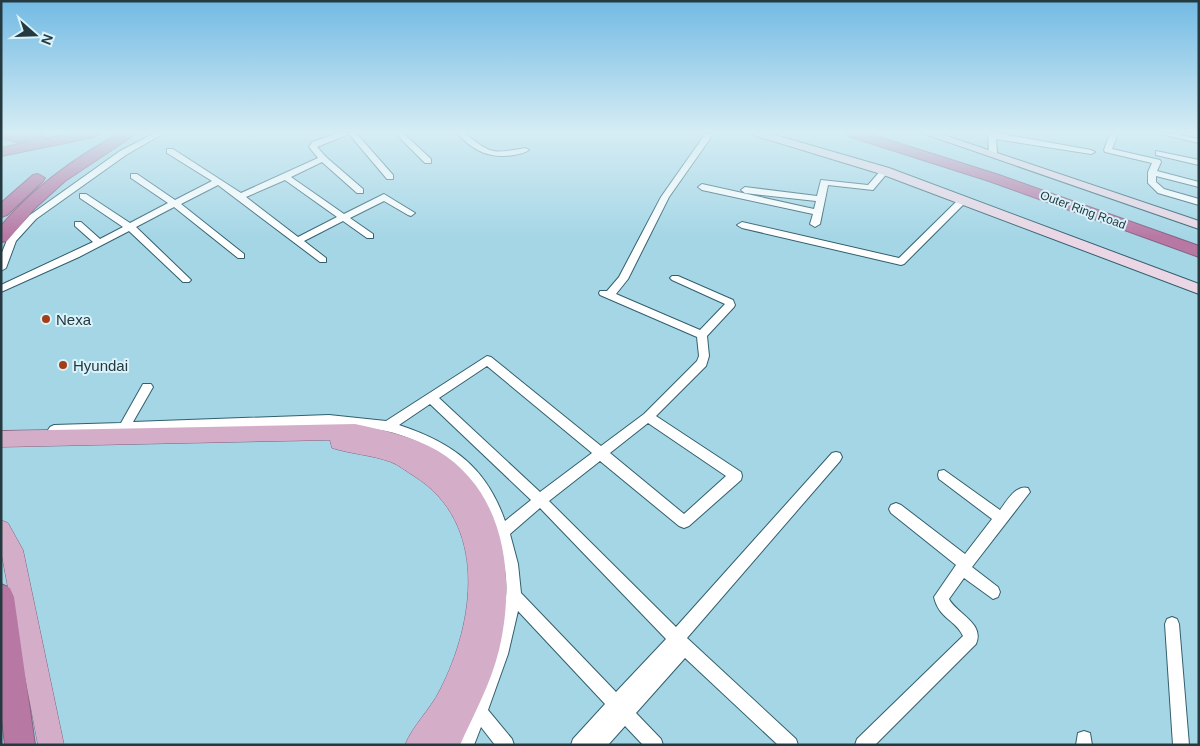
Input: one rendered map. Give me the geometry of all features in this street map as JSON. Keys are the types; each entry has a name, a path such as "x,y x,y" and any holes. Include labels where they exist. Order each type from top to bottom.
{"highway":[{"path":"1,212 52,168"},
{"path":"1,237 21,213 57,179 73,168"},
{"name":"Outer Ring Road","path":"962,168 1199,252"},
{"name":"Outer Ring Road","path":"997,168 1199,239"},
{"path":"1,597 20,745"}],"main road":[{"path":"1,449 55,442 355,432 394,439 413,447 455,473 473,497 490,533 495,555 497,598 486,652 446,745"},
{"path":"1,439 55,442 336,442 358,444 396,454 437,479 461,506 470,522 480,558 481,585 473,638 461,671 446,703 418,745"},
{"path":"1,530 12,550 52,745"}],"street":[{"path":"1,268 12,240 33,217 103,168"},
{"path":"197,168 240,197 323,260"},
{"path":"240,197 303,168"},
{"path":"333,168 360,191"},
{"path":"382,168 390,177"},
{"path":"686,168 665,197 623,279 606,294 702,335"},
{"path":"874,168 1199,289"},
{"path":"1033,168 1199,225"},
{"path":"1154,168 1152,182 1157,188 1199,202"},
{"path":"815,224 824,182 870,188 885,171"},
{"path":"1152,172 1199,185"},
{"path":"134,176 175,204 241,256"},
{"path":"285,176 370,236"},
{"path":"1,289 99,243 218,181"},
{"path":"702,187 817,212"},
{"path":"727,193 740,189 820,199"},
{"path":"83,196 130,227 186,280"},
{"path":"298,241 384,197 411,213"},
{"path":"742,226 901,262 962,201"},
{"path":"78,224 99,243"},
{"path":"502,532 540,500 648,417 698,369 704,356 702,335 730,305 730,302 675,278"},
{"path":"388,426 487,360 684,522 736,476 648,417"},
{"path":"124,428 147,387"},
{"path":"430,398 540,500 681,642 790,745"},
{"path":"1,439 22,431 329,420 388,426 409,433 453,457 479,481 496,512 511,559 513,595 498,662 480,712 465,745"},
{"path":"578,745 621,708 681,642 836,457"},
{"path":"944,475 996,513 999,520"},
{"path":"863,745 971,640 969,630 941,601 941,597 999,520 1023,492"},
{"path":"896,509 993,592"},
{"path":"513,595 655,745"},
{"path":"1172,624 1180,745"},
{"path":"597,745 621,708"},
{"path":"480,712 506,745"}],"place":[{"name":"Nexa","path":"46,319"},
{"name":"Hyundai","path":"63,365"}]}
